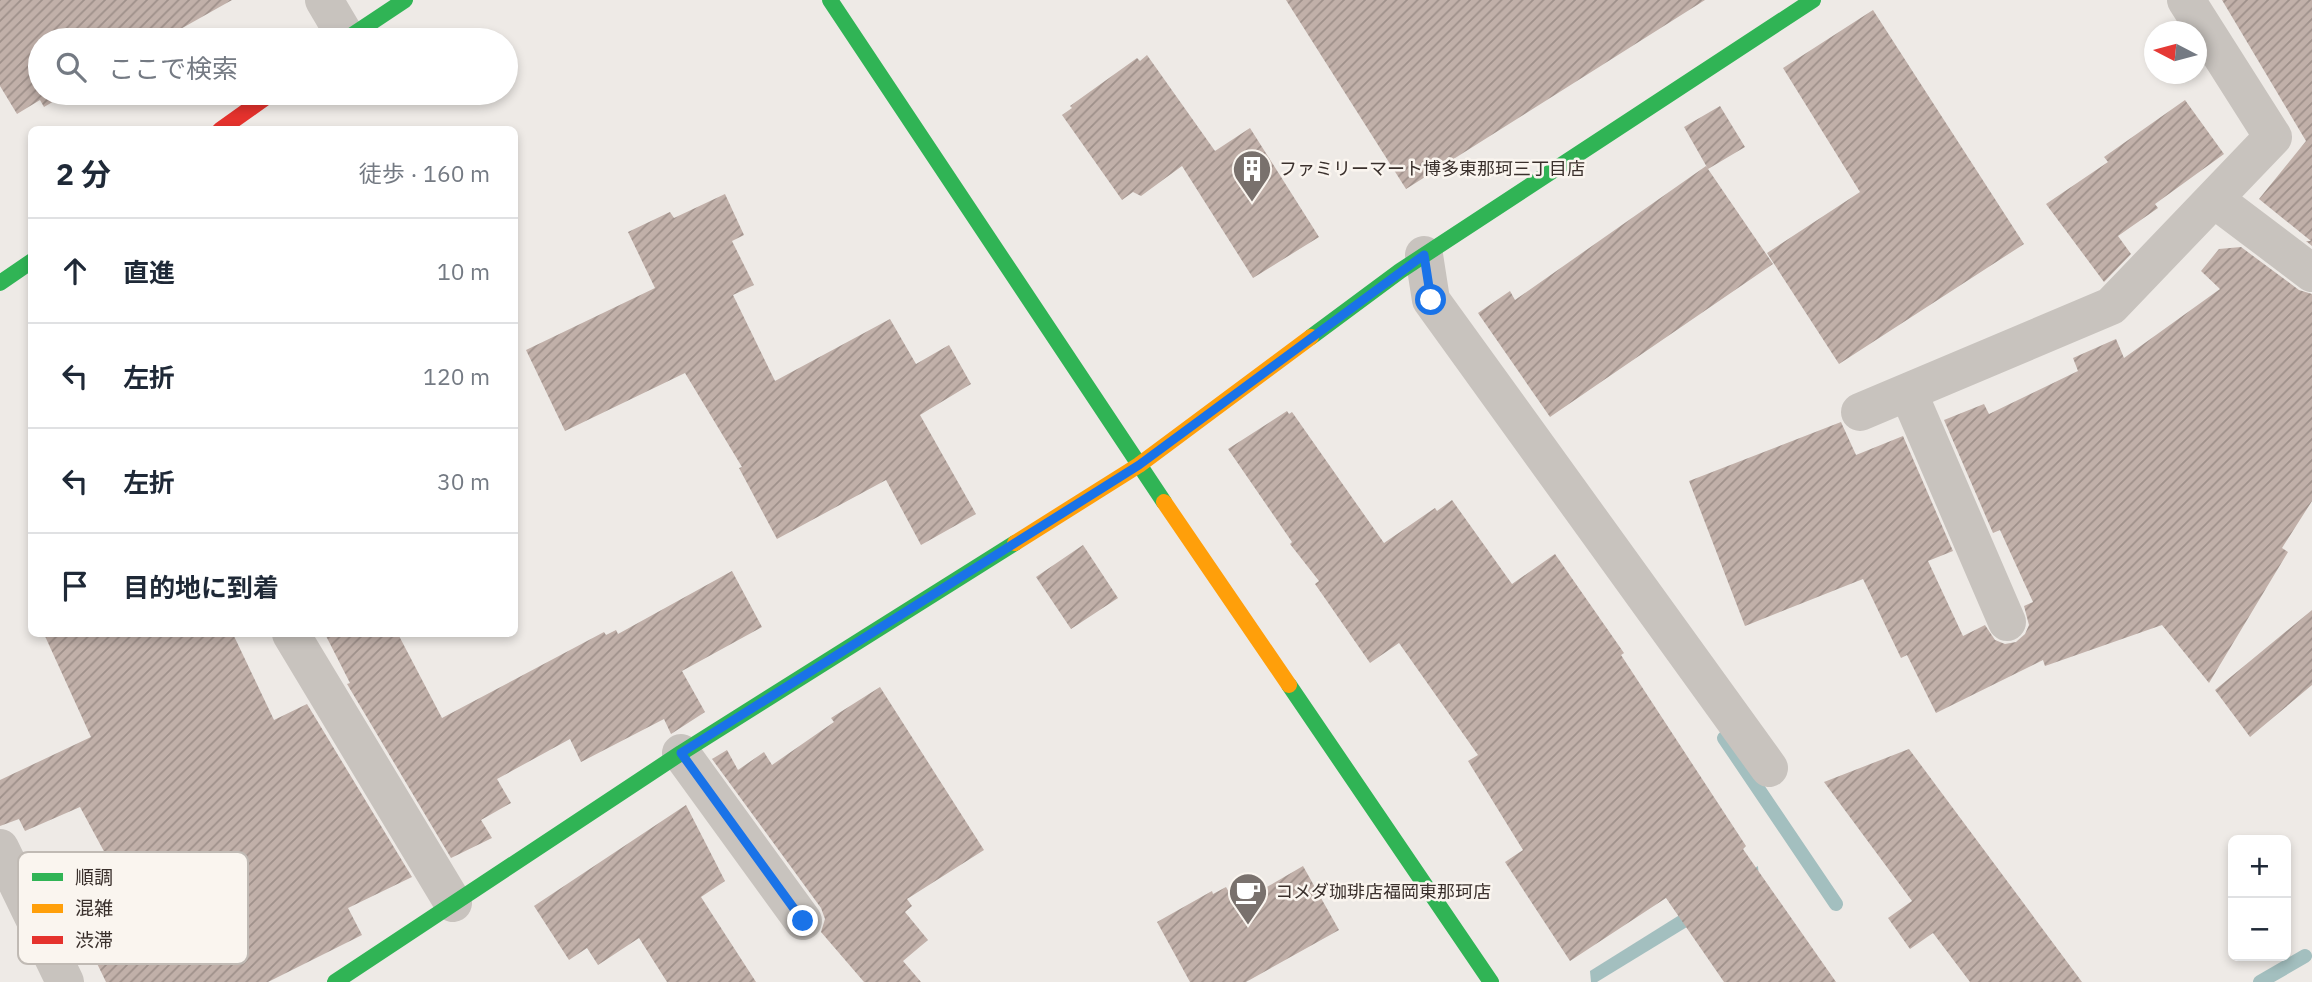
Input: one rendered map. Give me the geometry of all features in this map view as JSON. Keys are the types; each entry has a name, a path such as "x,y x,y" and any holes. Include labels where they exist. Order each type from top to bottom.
{"street":[{"path":"324,0 339,28"},
{"path":"364,28 405,0"},
{"path":"830,0 1139,465 1491,982"},
{"path":"335,982 681,753 1139,465 1424,255 1813,0"},
{"path":"1860,412 2111,306 2273,137 2186,0"},
{"path":"226,126 255,105"},
{"path":"2214,199 2312,273"},
{"path":"1424,255 1431,300 1769,768"},
{"path":"0,283 28,264"},
{"path":"1908,392 2007,622"},
{"path":"293,637 453,902"},
{"path":"681,753 803,921"},
{"path":"0,848 18,885"},
{"path":"56,964 65,982"}],"water":[{"path":"1758,866 1759,883 1597,982 1591,982 1590,971"}],"building":[{"path":"0,0 232,0 182,28 28,28 28,105 32,105 17,114 0,86"},
{"path":"1286,0 1705,0 1406,189"},
{"path":"2222,0 2312,0 2312,246 2306,241 2311,241 2259,199 2306,141"},
{"path":"1873,10 2024,244 1839,364 1767,253 1860,192 1783,68"},
{"path":"1147,55 1215,151 1250,128 1319,237 1253,278 1182,166 1141,196 1133,192 1122,200 1062,115 1072,108 1070,106 1137,58 1140,61"},
{"path":"2185,100 2224,154 2155,204 2158,208 2118,236 2131,254 2104,282 2046,204 2108,162 2104,157"},
{"path":"1720,106 1745,147 1708,169 1684,127"},
{"path":"1706,166 1773,264 1550,417 1478,313 1510,291 1515,300"},
{"path":"725,194 744,235 732,241 754,285 733,295 775,381 890,319 916,364 949,345 971,384 920,415 976,514 921,545 886,480 777,539 739,468 742,467 685,373 565,431 526,350 655,288 628,232 670,212 674,218"},
{"path":"2241,247 2299,290 2312,294 2312,501 2282,548 2288,552 2209,683 2162,625 2045,666 2043,660 1936,713 1907,655 1901,658 1863,579 1745,626 1689,481 1841,422 1856,455 1903,436 1953,551 1928,561 1963,636 1985,625 1995,640 2005,644 2016,642 2025,634 2029,625 2024,606 2033,602 2000,530 1993,533 1944,420 1984,404 1989,414 2078,371 2073,358 2116,339 2124,358 2220,289 2201,271 2219,249"},
{"path":"1287,411 1289,414 1292,412 1384,543 1435,508 1437,511 1452,500 1512,584 1555,554 1624,653 1621,655 1746,846 1743,849 1836,982 1724,982 1666,898 1570,961 1505,862 1523,850 1468,761 1478,755 1399,643 1370,663 1315,584 1319,581 1290,544 1292,542 1228,449"},
{"path":"1083,545 1118,598 1071,629 1036,577"},
{"path":"732,571 762,627 682,671 705,712 671,734 664,719 581,762 570,739 497,779 511,803 481,820 492,838 451,858 347,684 350,683 327,637 400,637 442,718 604,632 606,635 616,630 618,634"},
{"path":"2312,610 2312,685 2250,737 2215,690"},
{"path":"45,637 234,637 274,720 307,704 412,877 348,908 362,935 268,982 106,982 97,964 248,964 248,852 104,852 80,807 25,831 19,819 0,826 0,780 91,737"},
{"path":"880,687 984,850 907,899 912,906 905,912 928,940 903,961 921,982 864,982 821,932 825,919 821,908 712,759 727,750 738,770 764,752 772,765 834,722 831,718"},
{"path":"1909,749 2082,982 1970,982 1933,933 1910,949 1888,918 1912,901 1824,782"},
{"path":"686,805 725,881 701,897 756,982 667,982 639,938 598,965 587,948 569,960 534,906"},
{"name":"コメダ珈琲店福岡東那珂店","path":"1303,866 1339,930 1246,982 1190,982 1157,922 1212,891 1213,894 1226,887 1236,905"}],"waterway":[{"path":"1724,738 1836,904"},
{"path":"2260,982 2305,956"}],"traffic: fast":[{"path":"363,28 405,0"},
{"path":"830,0 1164,502"},
{"path":"1311,337 1400,271 1813,0"},
{"path":"0,283 28,264"},
{"path":"335,982 681,753 1015,543"},
{"path":"1289,685 1491,982"}],"traffic: slow":[{"path":"1015,543 1139,465 1311,337"},
{"path":"1164,502 1289,685"}],"traffic: jam":[{"path":"226,126 255,105"}],"place":[{"name":"ファミリーマート博多東那珂三丁目店","path":"1252,203"},
{"name":"コメダ珈琲店福岡東那珂店","path":"1248,926"}],"route":[{"path":"803,921 681,753 1139,465 1424,255 1431,300"}]}
